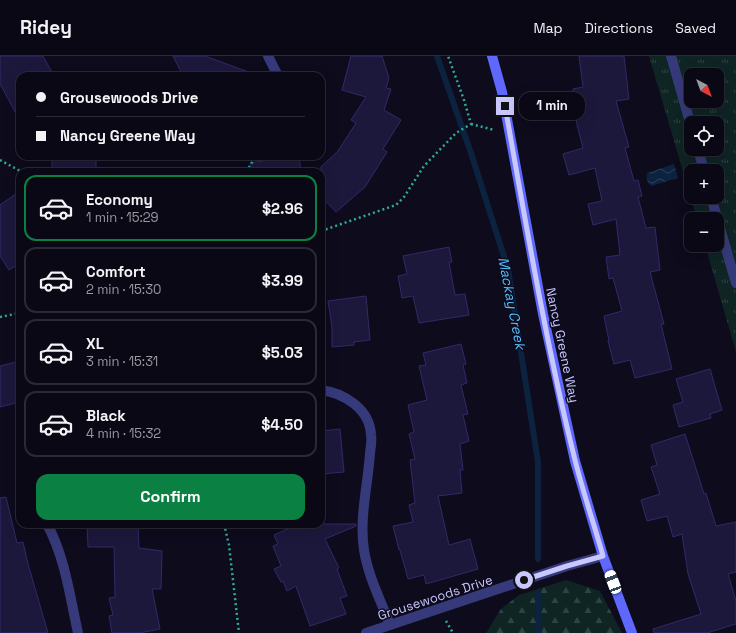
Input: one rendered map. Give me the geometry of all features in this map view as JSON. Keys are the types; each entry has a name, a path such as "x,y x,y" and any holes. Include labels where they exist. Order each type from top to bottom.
{"street":[{"path":"268,56 276,72"},
{"name":"Nancy Greene Way","path":"492,56 502,92 543,314 575,461 603,556 632,633"},
{"path":"671,56 688,116"},
{"path":"713,204 736,283"},
{"path":"325,390 332,391 347,398 361,410 368,422 372,434 362,526 364,550 368,569 390,625"},
{"path":"49,528 65,571 78,633"},
{"name":"Grousewoods Drive","path":"366,633 567,566 603,556"}],"path":[{"path":"448,56 471,124"},
{"path":"325,230 396,205 404,198 424,166 456,133 467,126 471,124 510,134"},
{"path":"0,160 16,169"},
{"path":"0,317 16,314"},
{"path":"225,528 229,545 239,633"}],"green space":[{"path":"649,56 736,56 736,352 707,252 724,252 724,212 695,212 693,204 724,204 724,164 684,164 684,175"},
{"path":"566,580 600,591 622,633 486,633 501,609 519,595"}],"water":[{"path":"674,164 678,178 651,186 650,185 647,180 647,173"}],"building":[{"path":"0,56 43,56 52,72 16,72 16,114 0,84"},
{"path":"173,56 205,56 249,72 181,72"},
{"path":"351,56 382,56 389,78 386,88 391,89 384,110 401,120 383,149 387,152 365,187 336,212 325,200 325,168 321,167 338,151 356,123 351,120 366,97 342,90"},
{"path":"579,56 624,56 629,99 616,101 629,147 625,148 634,181 638,180 642,196 638,197 646,228 655,227 660,270 650,272 664,324 661,324 672,369 635,378 630,360 614,364 604,316 622,311 613,278 609,279 606,257 620,255 616,219 593,225 588,204 602,201 595,168 569,175 563,154 583,148 577,125 573,89 583,87"},
{"path":"52,160 96,160 96,168 52,168"},
{"path":"268,160 300,160 300,168 251,168 250,163"},
{"path":"16,194 16,266 9,270 0,256 0,205"},
{"path":"449,247 452,262 449,262 455,295 465,294 469,315 419,323 413,296 402,298 398,276 407,274 403,256"},
{"path":"366,296 370,340 354,342 354,345 332,347 332,327 328,301"},
{"path":"461,344 466,364 463,365 467,383 461,385 468,414 463,415 469,441 460,444 463,470 460,470 462,493 438,496 449,545 470,539 478,569 426,584 424,575 408,579 393,526 413,522 409,505 415,503 410,460 415,459 409,434 414,432 408,405 427,400 419,366 426,365 423,353"},
{"path":"16,362 16,403 0,407 0,366"},
{"path":"710,369 722,410 710,414 711,418 679,427 673,405 683,402 676,379"},
{"path":"340,429 344,472 325,474 325,431"},
{"path":"685,434 716,526 736,522 736,572 728,574 736,601 736,624 707,633 654,633 653,629 701,614 688,574 682,534 673,537 667,516 647,521 641,500 660,494 651,467 657,465 651,445"},
{"path":"6,497 17,543 23,542 48,633 0,633 0,498"},
{"path":"325,524 356,524 356,526 325,539 339,568 337,569 347,596 340,598 346,614 310,626 296,586 287,591 283,581 281,582 274,569 281,566 273,546 278,544 274,535 290,528 325,528"},
{"path":"87,528 138,528 139,548 162,551 161,589 152,589 160,629 139,633 112,633 109,616 113,615 109,598 115,597 114,547 88,547"}],"waterway":[{"name":"Mackay Creek","path":"437,56 471,153 508,269 538,462 538,559"},
{"name":"Mackay Creek","path":"538,593 539,633"}],"route":[{"path":"505,106 543,314 568,432 603,556 524,580"}]}
